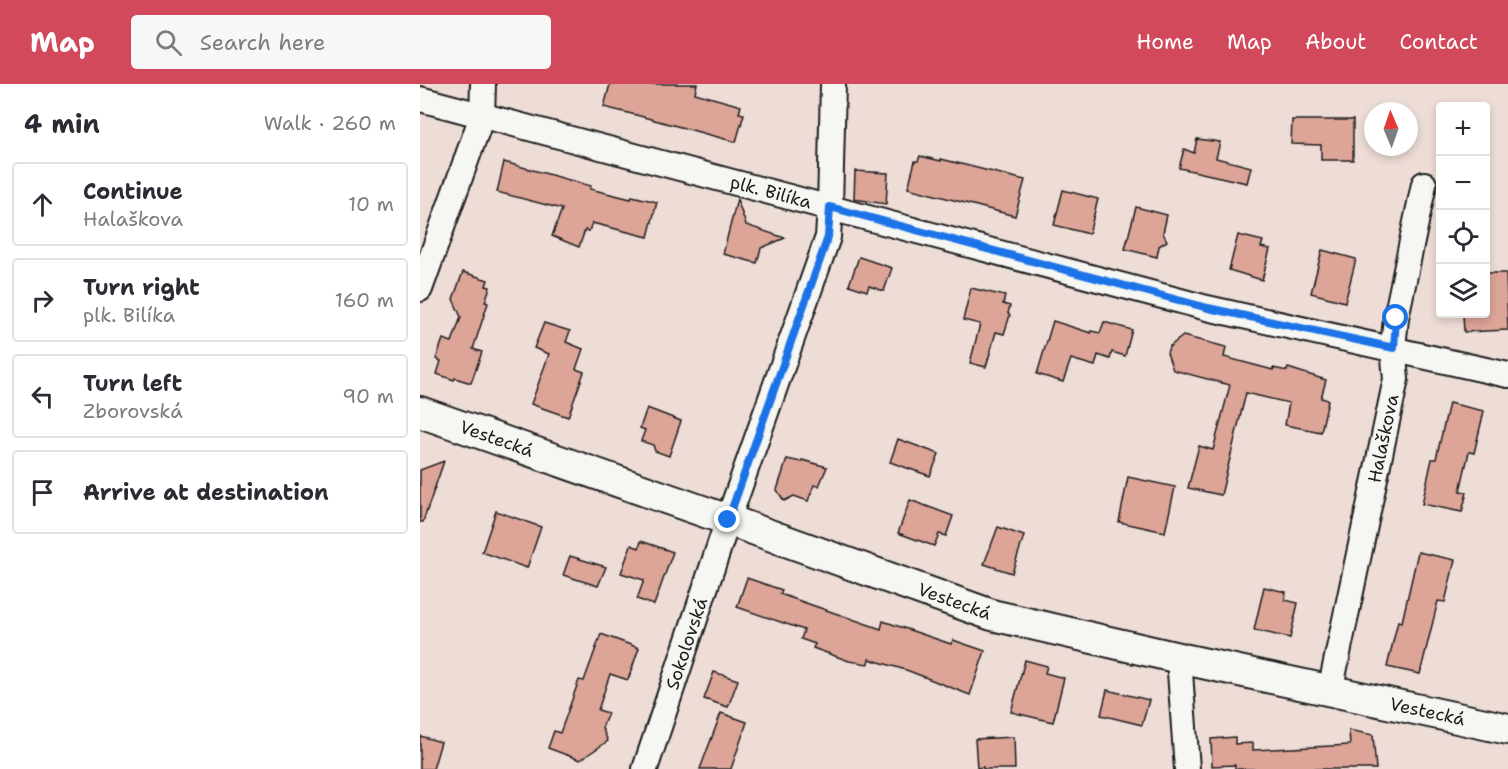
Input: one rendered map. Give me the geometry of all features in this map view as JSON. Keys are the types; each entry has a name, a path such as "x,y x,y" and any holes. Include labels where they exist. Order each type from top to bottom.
{"street":[{"path":"420,289 482,116 483,84"},
{"name":"Sokolovská","path":"645,769 728,520 828,237 832,84"},
{"name":"plk. Bilíka","path":"420,99 1208,308 1508,375"},
{"name":"Halaškova","path":"1330,691 1396,379 1394,348 1396,318 1424,184"},
{"name":"Vestecká","path":"420,412 992,615 1508,729"},
{"path":"1179,658 1187,769"}],"building":[{"path":"610,84 697,84 695,93 741,106 739,113 744,114 736,142 604,107"},
{"path":"1292,120 1353,120 1353,160 1321,160 1321,145 1291,144"},
{"path":"1197,139 1220,142 1216,158 1251,167 1247,183 1179,168 1184,149 1194,153"},
{"path":"920,156 1025,180 1015,216 908,188 915,161 918,161"},
{"path":"504,162 591,186 590,189 631,199 632,196 657,202 648,237 592,223 589,231 585,230 579,247 552,236 562,209 497,192"},
{"path":"855,171 888,173 886,204 854,199"},
{"path":"1063,190 1098,199 1089,234 1054,225"},
{"path":"737,199 746,225 785,238 761,248 757,263 723,254"},
{"path":"1136,207 1167,215 1163,233 1167,241 1159,246 1157,257 1125,249"},
{"path":"1238,235 1263,241 1261,247 1270,249 1262,280 1229,270"},
{"path":"1322,250 1356,259 1345,302 1311,293"},
{"path":"859,257 892,268 884,291 869,286 867,291 849,285"},
{"path":"463,272 488,280 486,286 490,287 485,302 488,303 473,349 482,352 471,383 437,374 441,361 436,359 443,339 452,342 461,317 453,299"},
{"path":"1490,273 1506,273 1508,330 1464,332 1463,318 1490,318"},
{"path":"971,288 1005,296 1003,304 1010,306 1008,313 1010,315 1004,334 996,332 986,367 970,363 980,324 963,320"},
{"path":"1053,321 1091,333 1091,331 1100,333 1104,322 1132,330 1125,356 1112,352 1110,359 1098,355 1095,366 1071,359 1063,382 1037,374"},
{"path":"544,323 570,331 566,342 583,349 576,369 584,372 568,417 531,404 549,354 534,348"},
{"path":"1183,336 1226,347 1224,357 1273,370 1273,368 1287,371 1288,368 1326,380 1321,398 1328,400 1321,432 1285,425 1289,403 1246,393 1221,495 1188,488 1199,446 1213,450 1230,385 1173,370 1167,353 1169,347"},
{"path":"1449,403 1484,411 1474,453 1469,452 1460,491 1467,492 1462,512 1422,504 1432,459 1436,459"},
{"path":"647,408 681,421 669,456 655,451 653,445 641,441 645,430 640,428"},
{"path":"898,439 939,454 930,476 890,462"},
{"path":"787,459 801,462 802,460 827,467 819,486 814,485 808,501 794,496 784,501 777,490"},
{"path":"444,461 423,522 420,522 420,470"},
{"path":"1128,477 1175,487 1165,532 1119,522"},
{"path":"910,500 953,516 946,536 939,534 934,546 898,533"},
{"path":"496,511 541,527 527,568 482,552"},
{"path":"998,527 1024,536 1012,573 984,564"},
{"path":"641,541 673,552 654,605 637,599 644,580 621,573 631,545 639,548"},
{"path":"1418,552 1455,560 1445,602 1438,601 1420,674 1387,667 1398,621 1402,622"},
{"path":"570,556 606,567 598,586 563,575"},
{"path":"747,578 782,590 780,594 881,629 883,621 951,644 953,640 985,651 970,695 909,671 869,659 868,664 849,661 813,648 815,644 801,639 804,630 737,607"},
{"path":"1264,587 1286,592 1285,600 1298,603 1290,638 1254,630"},
{"path":"601,634 639,648 628,680 610,674 598,710 608,713 602,728 608,741 580,760 548,748 554,731 560,733 579,680 584,681"},
{"path":"1025,660 1047,666 1045,673 1064,678 1053,722 1011,712"},
{"path":"714,672 738,680 728,707 704,699"},
{"path":"1107,690 1149,700 1142,725 1101,715"},
{"path":"721,713 747,722 731,769 700,769"},
{"path":"1349,730 1373,735 1376,769 1235,769 1235,765 1212,766 1211,739 1235,737 1235,744 1253,743 1253,750 1350,745"},
{"path":"420,736 441,742 433,769 420,769"},
{"path":"1014,737 1015,769 977,768 975,739"}],"route":[{"path":"728,520 828,237 830,207 1208,308 1394,348 1396,318"}]}
